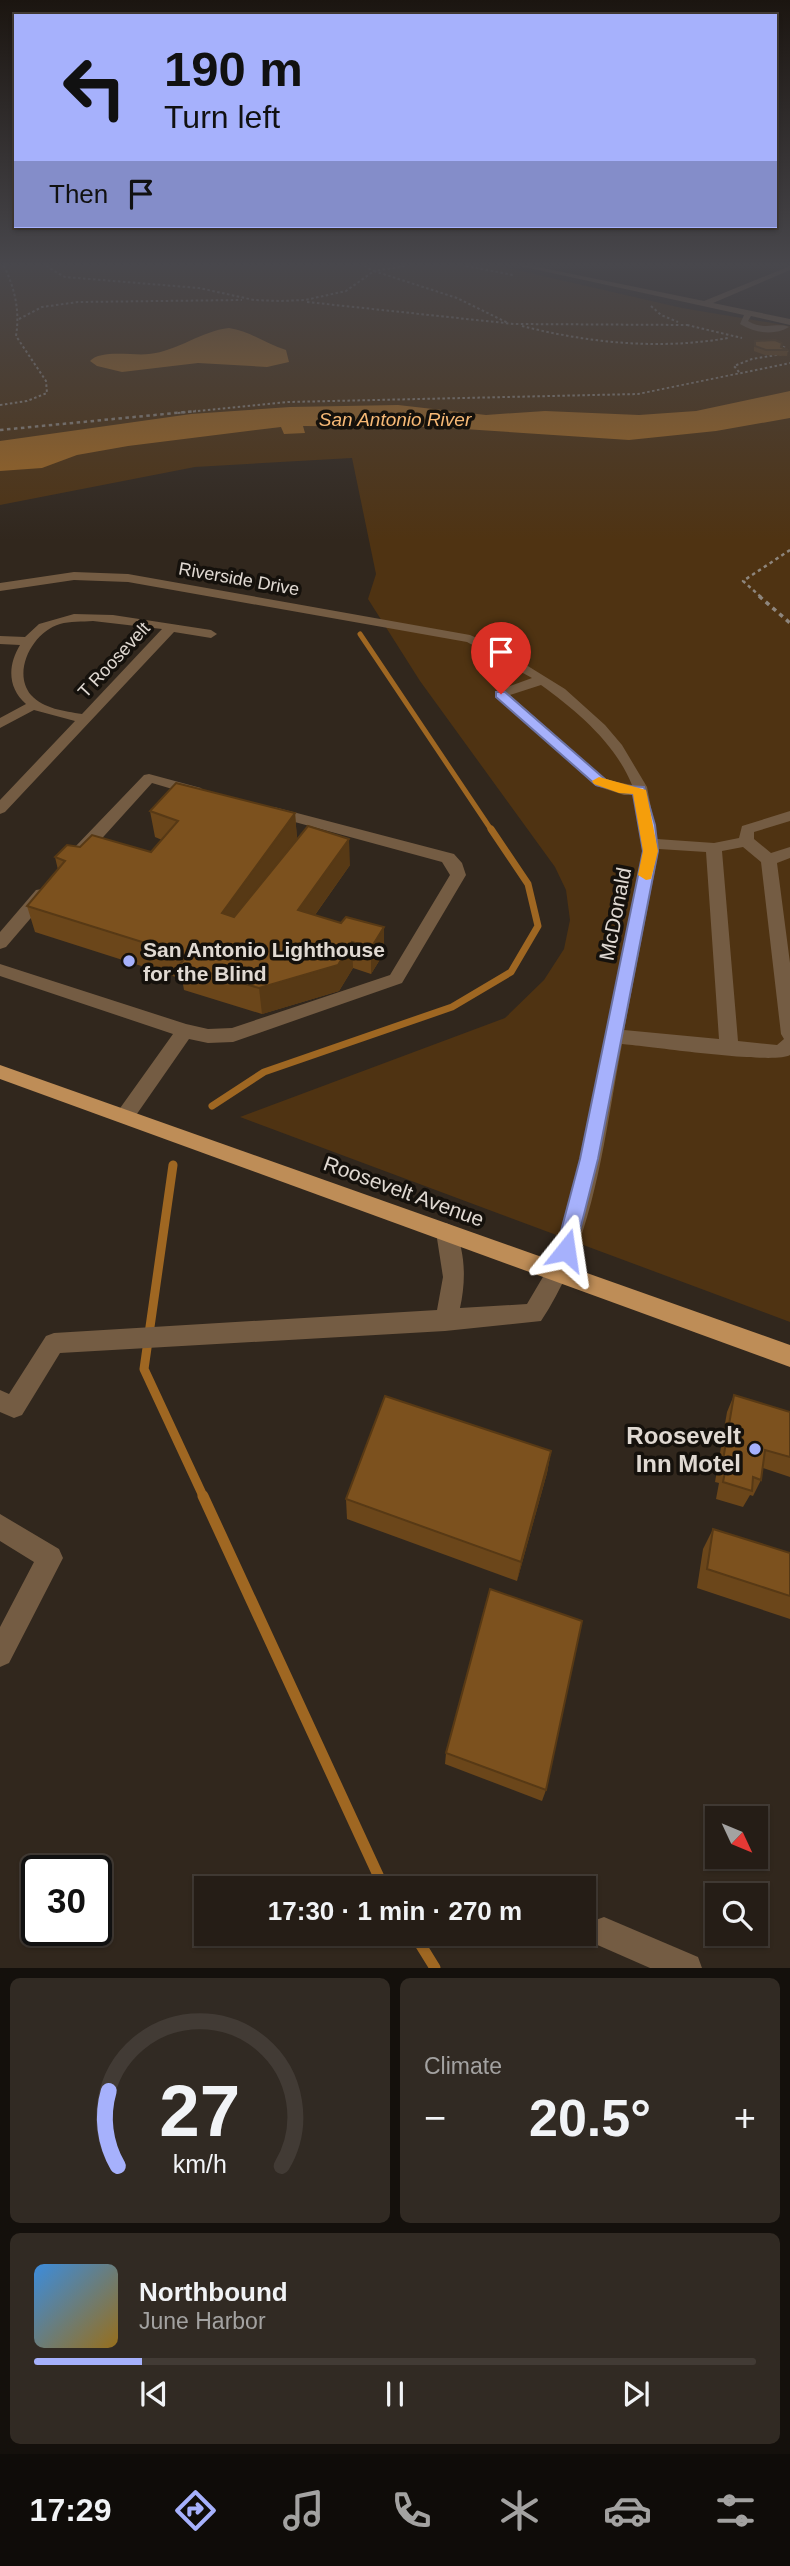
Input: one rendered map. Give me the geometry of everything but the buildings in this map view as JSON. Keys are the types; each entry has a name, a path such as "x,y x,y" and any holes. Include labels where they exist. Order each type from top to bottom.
{"main road":[{"name":"Roosevelt Avenue","path":"0,1072 790,1356"}],"street":[{"name":"Riverside Drive","path":"0,587 74,576 128,578 470,639"},
{"name":"T Roosevelt","path":"25,641 43,626 75,618 105,619 211,634"},
{"name":"T Roosevelt","path":"0,809 170,628"},
{"name":"McDonald","path":"445,1321 533,1314 548,1297 560,1273 589,1159 650,843 632,769 588,716 494,649 470,639"},
{"path":"0,640 25,641 20,656 19,677 27,698 34,705 0,724"},
{"path":"541,680 501,694 601,783 624,790 639,790"},
{"name":"T Roosevelt","path":"34,705 53,713 86,719"},
{"path":"0,943 149,778 215,796"},
{"path":"0,970 185,1031 208,1036 233,1035 396,979 458,875 454,863 448,858 254,806"},
{"path":"746,841 747,829 790,816"},
{"path":"650,843 715,848 746,841"},
{"path":"746,841 769,860 790,1034"},
{"path":"715,848 729,1049"},
{"path":"769,860 790,852"},
{"path":"125,1116 185,1031"},
{"path":"614,1036 781,1052 790,1044"},
{"path":"0,1401 14,1408 54,1343 445,1321 454,1294 456,1269 446,1232"},
{"path":"0,1527 50,1558 0,1654"},
{"path":"604,1932 687,1968"}],"path":[{"path":"0,405 27,401 47,393 46,382 31,358"},
{"path":"739,372 733,368 744,361 761,358"},
{"path":"0,430 288,401 638,394 684,388 739,372 790,363"},
{"path":"790,550 743,581 790,623"}],"shaded area":[{"path":"0,358 790,358 790,1322 240,1117 505,1018 544,980 564,949 570,920 566,890 555,867 420,681 368,599 376,574 352,458 195,467 0,505"}],"water":[{"path":"94,358 288,358 289,362 267,367 198,363 122,372 97,366 90,361"},
{"name":"San Antonio River","path":"790,391 790,418 716,431 629,440 433,427 303,426 305,433 284,434 281,427 128,446 77,455 42,468 0,471 0,441 191,414 290,407 398,405 486,415 545,411 639,415 696,411"}],"waterway":[{"path":"360,634 492,831"},
{"path":"212,1106 264,1072 452,1007 511,972 538,926 528,884 491,829"},
{"path":"173,1165 144,1369 204,1498"},
{"path":"203,1496 378,1876"},
{"path":"421,1946 435,1968"}],"slow traffic":[{"path":"599,781 624,790 639,790 648,825 650,851 646,875"}],"place":[{"name":"San Antonio Lighthouse for the Blind","path":"129,961"},
{"name":"Roosevelt Inn Motel","path":"755,1449"}],"route":[{"path":"501,694 601,783 624,790 639,790 648,825 650,851 589,1159 566,1250"}]}
